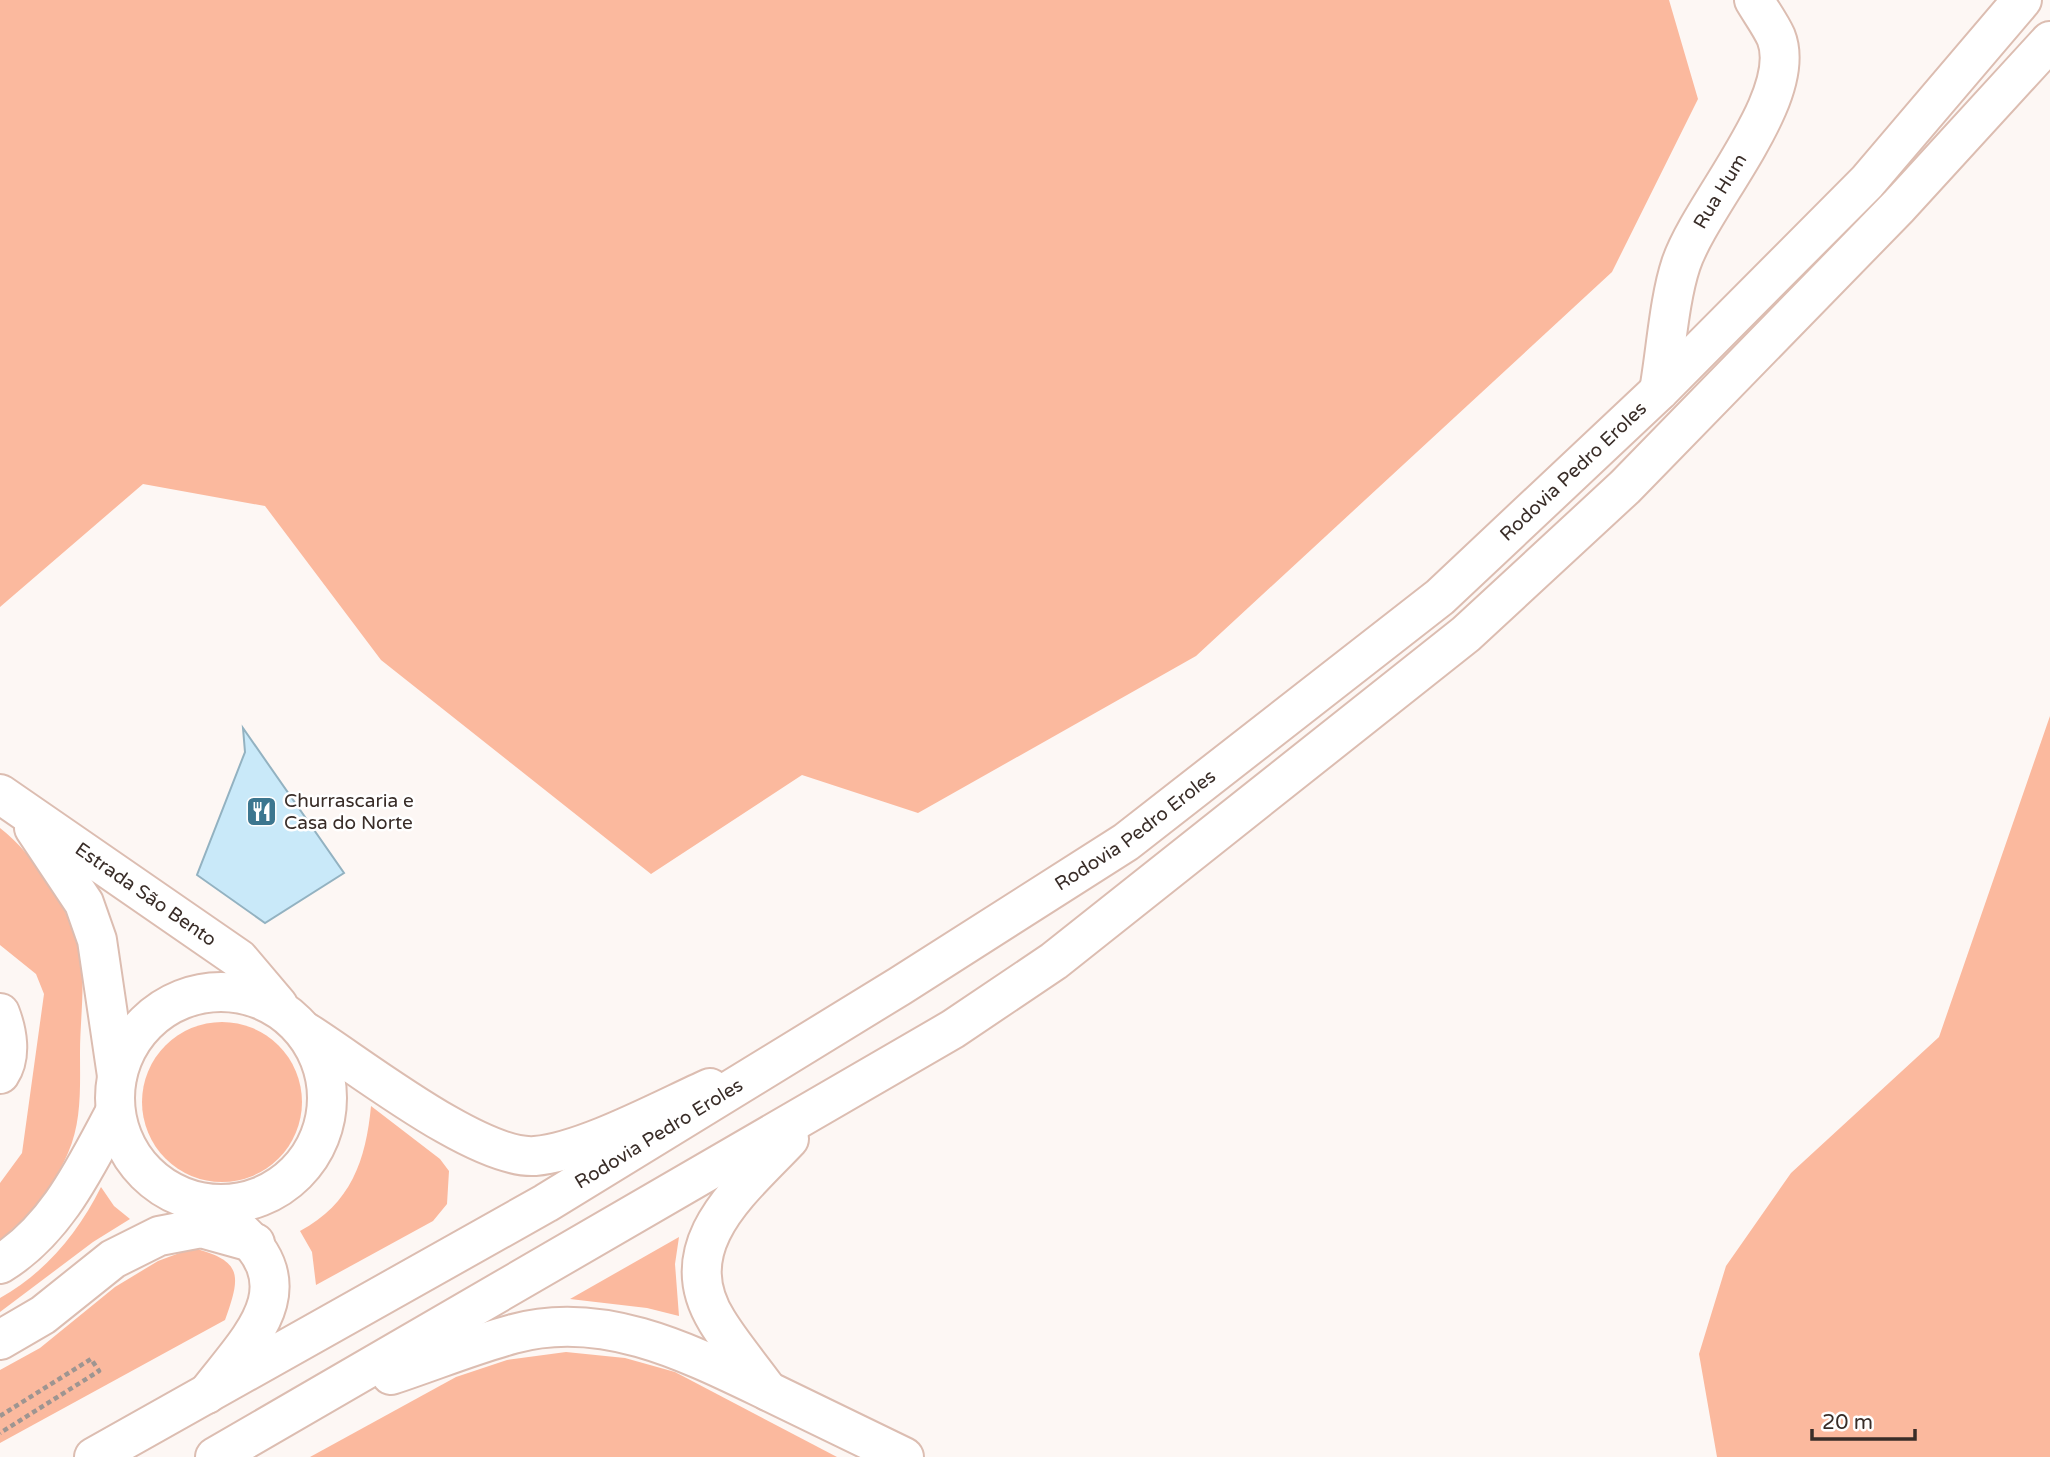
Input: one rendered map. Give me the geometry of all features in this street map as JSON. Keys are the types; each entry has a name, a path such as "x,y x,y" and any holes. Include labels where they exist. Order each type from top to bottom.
{"main road":[{"name":"Rua Hum","path":"1659,391 1681,265 1711,202 1755,136 1778,82 1777,39 1754,0"},
{"name":"Rodovia Pedro Eroles","path":"94,1457 546,1203 900,986 1126,842 1440,597 1659,391 1867,182 2022,0"},
{"path":"215,1457 815,1111 953,1029 1054,961 1466,634 1625,487 1898,207 2050,41"},
{"path":"10,801 84,903 97,940 116,1094 126,1146 147,1175 177,1196 211,1205 247,1202 280,1188 306,1163 323,1131 328,1097 323,1062 294,1020"},
{"name":"Estrada São Bento","path":"10,801 239,959 294,1020"},
{"path":"0,1264 50,1221 80,1178 116,1094 129,1044 151,1017 181,998 215,990 249,993 294,1020 457,1130 501,1150 534,1156 572,1148 782,1057"},
{"path":"0,1013 8,1033 1,1070"},
{"path":"768,1391 716,1319 703,1283 704,1250 718,1215 815,1111"},
{"path":"205,1396 259,1328 271,1289 268,1264 254,1243 211,1205"},
{"path":"0,1340 43,1315 113,1259 159,1236 201,1227 254,1243"},
{"path":"307,1404 514,1334 564,1326 614,1331 656,1341 768,1391 904,1457"}],"path":[{"path":"0,1416 91,1359 99,1371 0,1433"}],"shaded area":[{"path":"0,0 1669,0 1698,99 1612,272 1196,656 918,813 802,775 651,874 381,660 265,506 143,484 0,607"},
{"path":"2050,716 2050,1457 1717,1457 1699,1354 1726,1266 1791,1173 1939,1037"},
{"path":"0,828 39,869 61,904 77,940 83,980 79,1104 73,1141 47,1190 21,1221 0,1240 0,1183 22,1153 44,994 36,974 0,945"},
{"path":"222,1022 252,1028 278,1046 296,1072 302,1102 296,1132 278,1158 252,1176 222,1182 192,1176 166,1158 148,1132 142,1102 148,1072 166,1046 192,1028"},
{"path":"371,1106 440,1159 449,1171 447,1204 433,1221 316,1285 312,1252 300,1231 332,1208 353,1179 365,1145"},
{"path":"101,1187 114,1206 130,1219 93,1242 0,1312 0,1298 32,1277 59,1250 82,1220"},
{"path":"679,1237 675,1264 679,1316 647,1308 570,1299"},
{"path":"193,1248 221,1258 234,1272 234,1292 225,1320 0,1443 0,1370 40,1348 115,1287 158,1261"},
{"path":"566,1352 625,1358 675,1372 837,1457 310,1457 456,1377 507,1360"}],"building":[{"name":"Churrascaria e Casa do Norte","path":"243,728 344,873 265,923 197,875 245,752"}],"place":[{"name":"Churrascaria e Casa do Norte","path":"261,812"}]}
